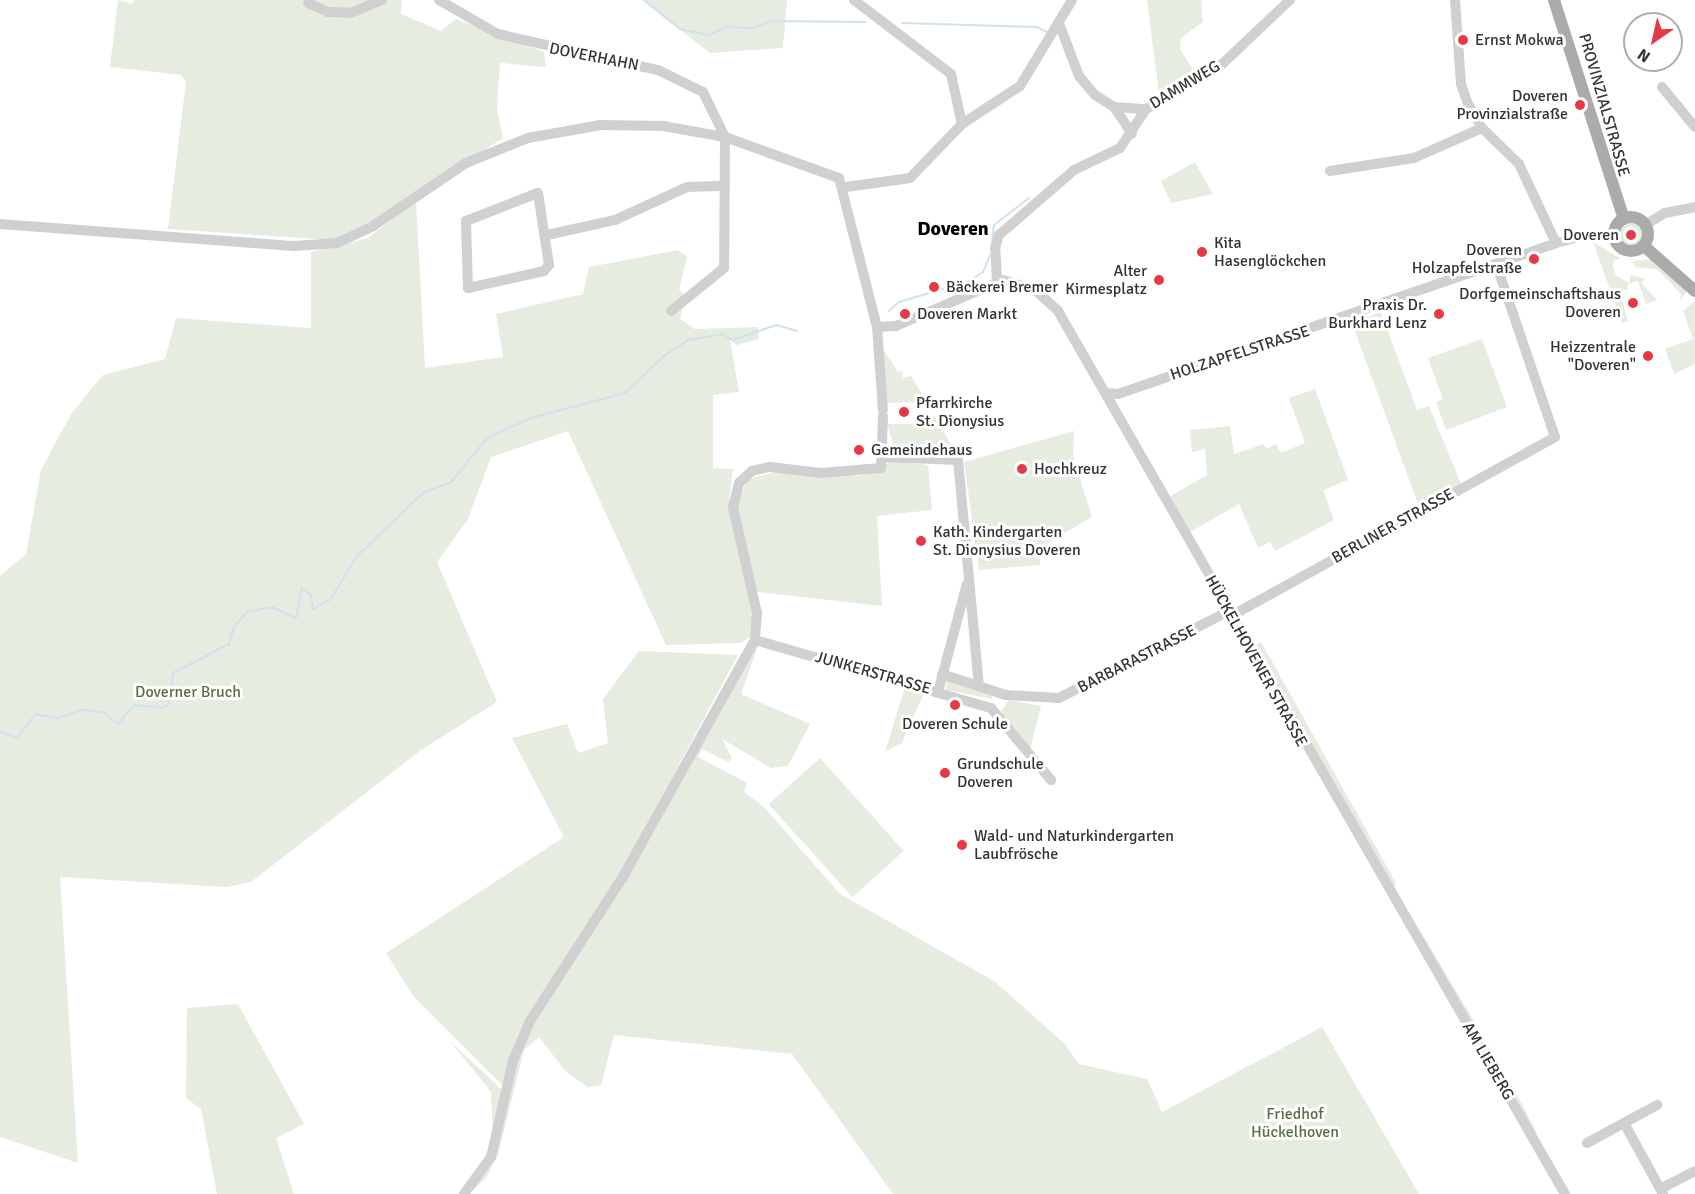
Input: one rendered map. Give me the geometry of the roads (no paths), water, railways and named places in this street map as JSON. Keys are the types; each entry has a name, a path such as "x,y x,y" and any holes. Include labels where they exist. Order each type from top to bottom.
{"main road":[{"name":"PROVINZIALSTRASSE","path":"1554,0 1624,219"},
{"path":"1624,219 1645,225 1644,246 1628,251 1614,236 1624,219"},
{"path":"1644,246 1695,291"}],"street":[{"path":"308,3 328,12 351,13 382,0"},
{"name":"DOVERHAHN","path":"439,0 463,18 532,46 686,79 715,108 725,137"},
{"path":"854,0 951,74 962,124"},
{"path":"846,187 910,178 962,124 1020,86 1060,26 1072,0"},
{"name":"DAMMWEG","path":"1114,106 1146,109 1218,68 1290,0"},
{"path":"1455,0 1461,84 1482,128 1519,164 1556,243"},
{"path":"1060,26 1079,76 1114,106 1132,134"},
{"path":"1662,87 1695,127"},
{"path":"877,327 896,326 997,281 994,248 999,235 1074,171 1120,148 1132,134 1146,109"},
{"path":"0,224 316,246 360,234 466,163 562,130 641,125 725,137 832,173 846,187 877,327 885,457 881,468 861,472 770,467 752,471 739,483 734,507 757,613 756,640 624,875 524,1033 491,1157 464,1194"},
{"path":"1329,171 1414,158 1482,128"},
{"path":"670,311 724,268 725,137"},
{"path":"547,235 615,220 687,187 724,186"},
{"path":"538,193 547,235 549,265 544,271 468,288 466,221 538,193"},
{"path":"1645,225 1665,213 1695,207"},
{"name":"HOLZAPFELSTRASSE","path":"1106,393 1118,394 1556,243 1586,234 1614,236"},
{"name":"BERLINER STRASSE","path":"1230,614 1555,437 1496,264"},
{"name":"HÜCKELHOVENER STRASSE","path":"997,281 1035,290 1056,309 1411,928"},
{"path":"885,457 958,460 979,685"},
{"path":"938,692 968,581"},
{"name":"BARBARASTRASSE","path":"942,674 1006,695 1059,698 1230,614"},
{"name":"JUNKERSTRASSE","path":"756,640 991,708"},
{"path":"1006,695 991,708 1051,780"},
{"name":"AM LIEBERG","path":"1411,928 1565,1194"},
{"path":"1587,1143 1657,1105"},
{"path":"1624,1123 1661,1192 1695,1172"}],"waterway":[{"path":"644,0 680,29 709,35 725,27 755,28 771,21 866,22"},
{"path":"902,23 1037,27 1047,32"},
{"path":"992,243 994,225 1029,198"},
{"path":"889,311 899,302 970,281 983,272 990,255"},
{"path":"0,732 17,738 36,714 57,718 83,710 103,712 118,724 134,705 162,708 168,705 173,673 229,644 234,627 247,612 272,607 296,618 302,588 311,595 313,609 331,599 356,557 424,492 451,482 487,438 531,418 625,393 664,356 689,340 722,334 733,340 776,325 797,331"}],"place":[{"name":"Ernst Mokwa","path":"1463,40"},
{"name":"Doveren Provinzialstraße","path":"1580,105"},
{"name":"Doveren","path":"1631,235"},
{"name":"Kita Hasenglöckchen","path":"1202,252"},
{"name":"Doveren Holzapfelstraße","path":"1534,259"},
{"name":"Alter Kirmesplatz","path":"1159,280"},
{"name":"Bäckerei Bremer","path":"934,287"},
{"name":"Dorfgemeinschaftshaus Doveren","path":"1633,303"},
{"name":"Doveren Markt","path":"905,314"},
{"name":"Praxis Dr. Burkhard Lenz","path":"1439,314"},
{"name":"Heizzentrale \"Doveren\"","path":"1648,356"},
{"name":"Pfarrkirche St. Dionysius","path":"904,412"},
{"name":"Gemeindehaus","path":"859,450"},
{"name":"Hochkreuz","path":"1022,469"},
{"name":"Kath. Kindergarten St. Dionysius Doveren","path":"921,541"},
{"name":"Doveren Schule","path":"955,705"},
{"name":"Grundschule Doveren","path":"945,773"},
{"name":"Wald- und Naturkindergarten Laubfrösche","path":"962,845"}],"district":[{"name":"Doveren","path":"953,228"}],"park label":[{"name":"Doverner Bruch","path":"188,692"},
{"name":"Friedhof Hückelhoven","path":"1295,1123"}]}
